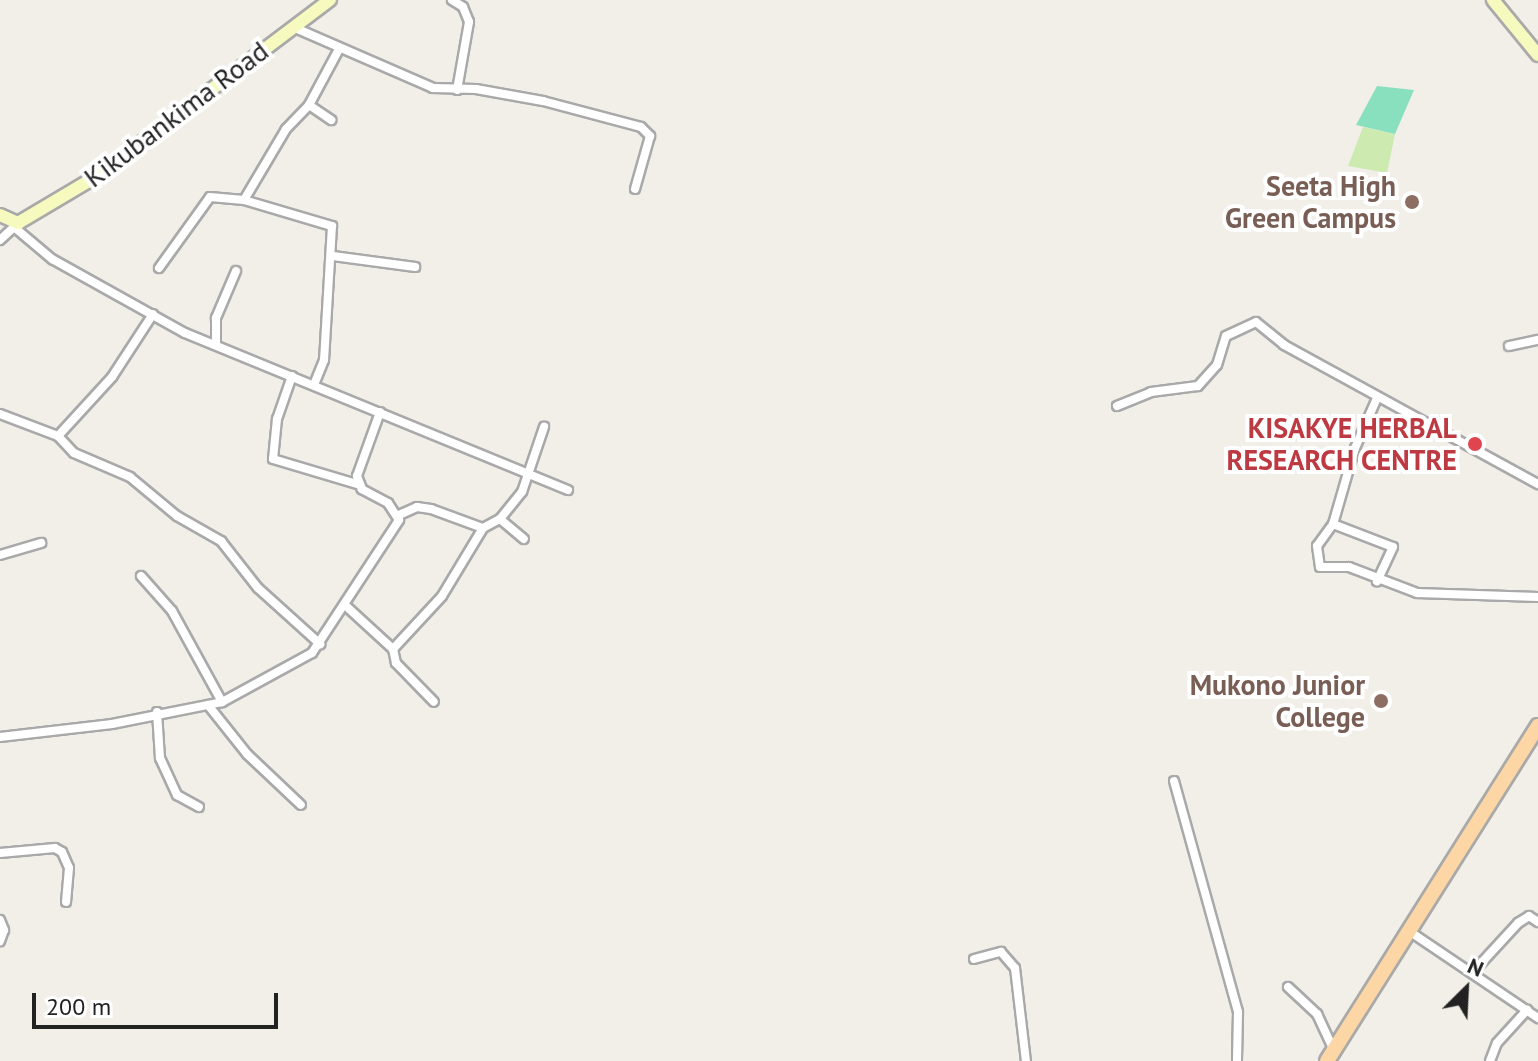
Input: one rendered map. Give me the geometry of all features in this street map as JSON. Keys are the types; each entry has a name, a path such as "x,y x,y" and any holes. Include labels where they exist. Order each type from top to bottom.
{"main road":[{"path":"1330,1055 1538,726"}],"street":[{"name":"Kikubankima Road","path":"16,225 97,176 330,0"},
{"path":"452,0 463,7 469,22 457,90"},
{"path":"1493,0 1538,54"},
{"path":"293,27 338,51 433,88 543,101 641,127 650,136 635,189"},
{"path":"244,200 286,129 309,105 338,51"},
{"path":"309,105 331,120"},
{"path":"159,268 210,197 244,200 332,226 333,256 324,360 314,385"},
{"path":"0,215 16,225 52,259 216,345 568,490"},
{"path":"0,240 16,225"},
{"path":"333,256 415,267"},
{"path":"216,345 216,318 236,271"},
{"path":"58,436 112,377 153,314"},
{"path":"1117,406 1151,392 1198,386 1217,365 1226,336 1256,322 1284,345 1538,484"},
{"path":"1509,346 1538,340"},
{"path":"292,376 277,419 273,459 360,485 399,515"},
{"path":"1377,398 1355,448 1333,524 1317,546 1320,567 1349,567 1377,581 1417,593 1538,597"},
{"path":"360,485 358,469 380,412"},
{"path":"0,414 58,436 74,453 130,477 177,516 221,541 258,588 320,644"},
{"path":"393,649 442,596 483,528 500,519 522,492 544,427"},
{"path":"0,737 112,724 157,712 222,702 299,662 320,644 399,515 417,507 431,509 483,528"},
{"path":"500,519 524,539"},
{"path":"1333,524 1393,547 1377,581"},
{"path":"0,555 41,543"},
{"path":"141,576 172,611 222,702"},
{"path":"346,606 393,649 396,663 434,702"},
{"path":"208,705 247,754 301,805"},
{"path":"157,712 160,758 177,795 199,807"},
{"path":"1174,781 1238,1012 1237,1061"},
{"path":"0,853 55,848 62,852 69,868 66,902"},
{"path":"1473,972 1518,923 1529,916 1538,922"},
{"path":"0,920 4,930 0,941"},
{"path":"1409,931 1538,1018"},
{"path":"974,959 1001,952 1015,968 1026,1061"},
{"path":"1288,987 1317,1014 1330,1055"},
{"path":"1490,1061 1497,1043 1527,1010"}],"green space":[{"path":"1377,86 1414,90 1395,134 1356,125"},
{"path":"1363,127 1395,134 1387,173 1348,166"}],"place":[{"name":"Seeta High Green Campus","path":"1412,202"},
{"name":"KISAKYE HERBAL RESEARCH CENTRE","path":"1475,444"},
{"name":"Mukono Junior College","path":"1381,701"}]}
